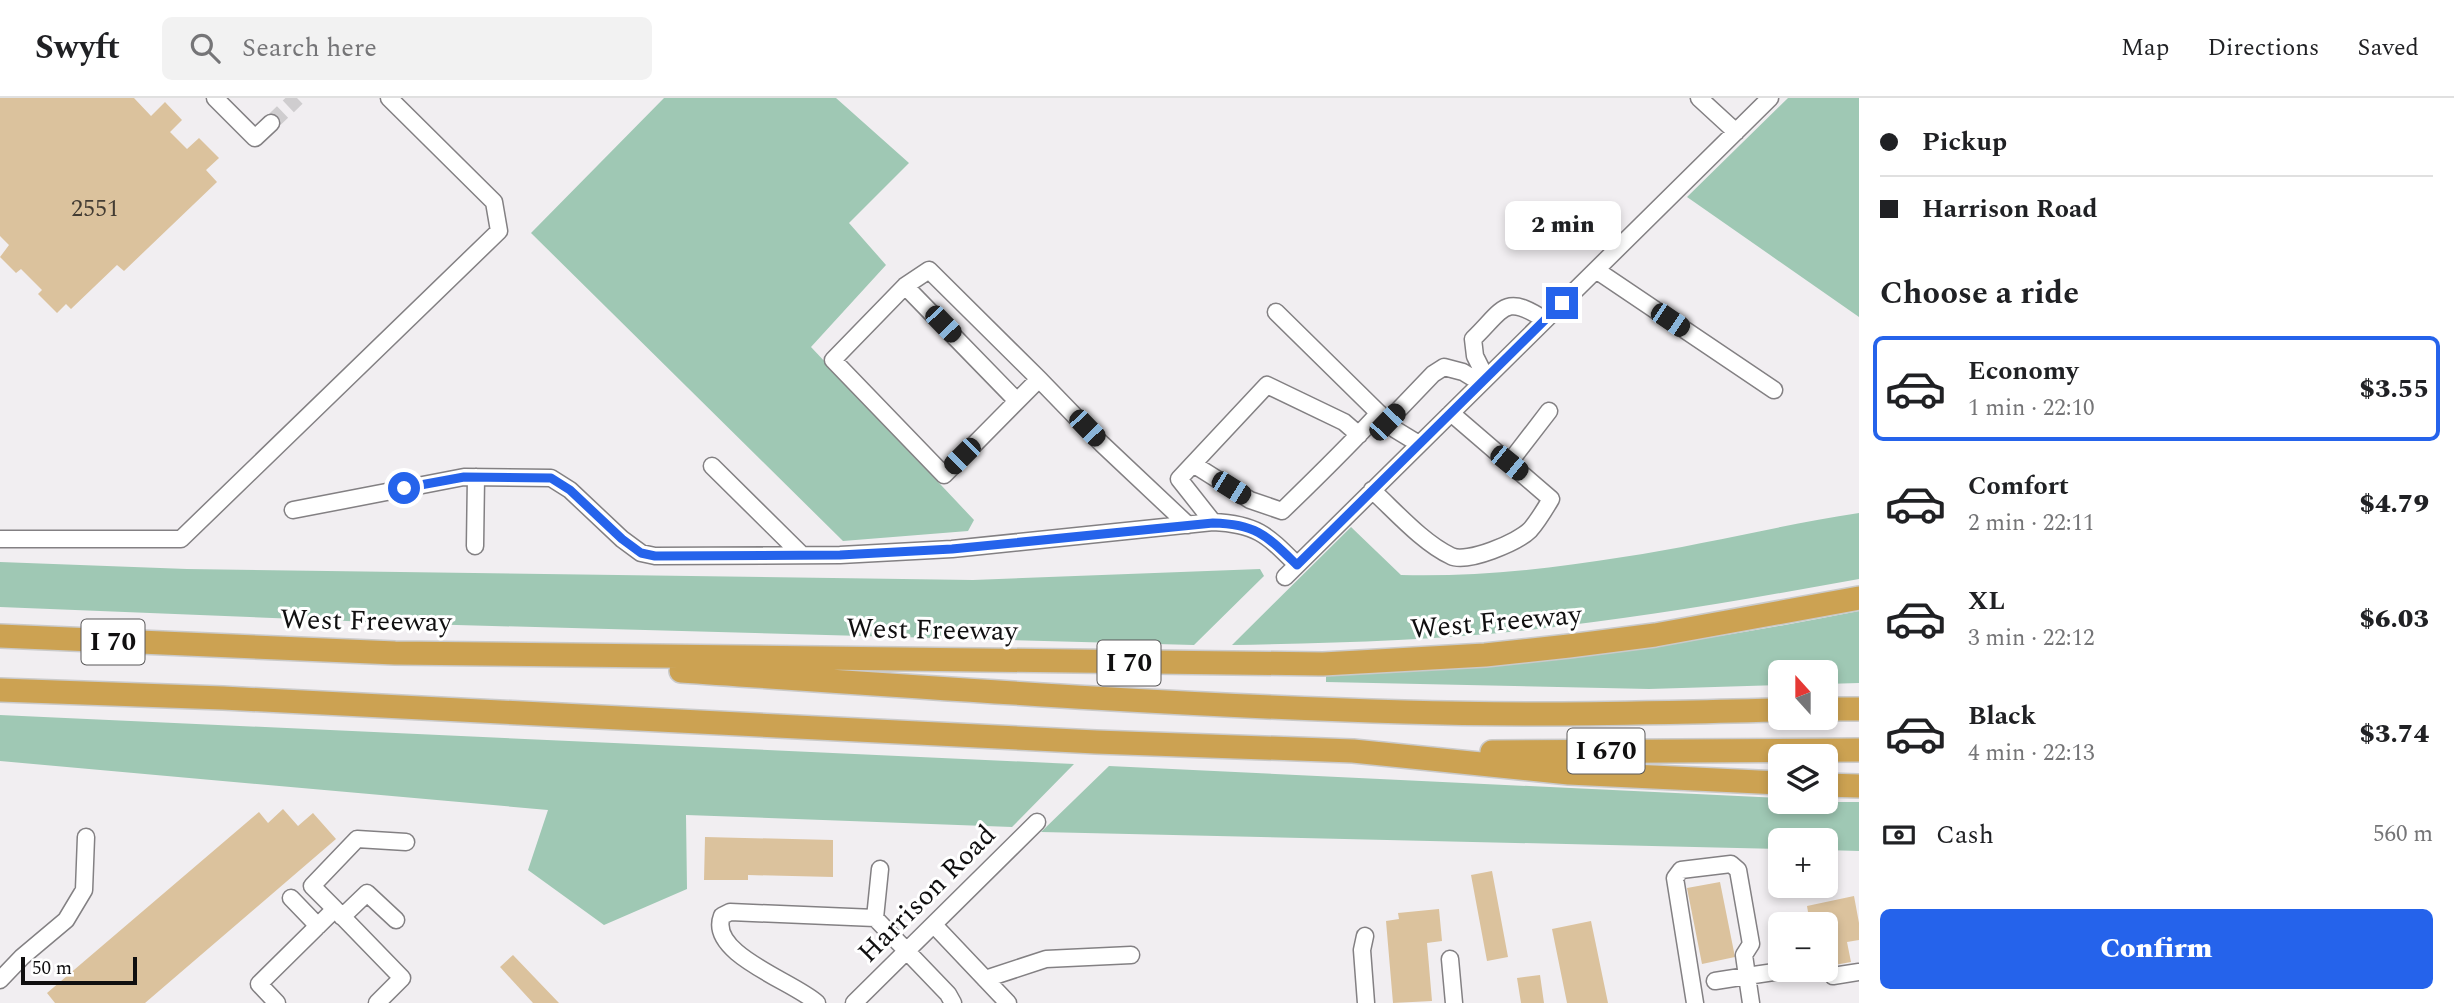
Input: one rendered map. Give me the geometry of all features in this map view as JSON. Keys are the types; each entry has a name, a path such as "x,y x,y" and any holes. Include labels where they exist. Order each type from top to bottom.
{"highway":[{"name":"West Freeway","path":"0,636 395,653 1323,664 1485,655 1569,646 1655,635 1859,598"},
{"name":"I 670","path":"395,653 1086,697 1379,711 1572,715 1768,710"},
{"name":"I 70","path":"0,690 223,698 1110,743 1353,751 1569,773 1768,782"},
{"path":"1838,709 1859,709"},
{"name":"I 670","path":"1353,751 1859,750"},
{"path":"1838,785 1859,786"}],"street":[{"path":"215,98 255,138 271,123"},
{"path":"0,539 181,539 499,231 494,202 389,98"},
{"path":"1699,98 1736,132"},
{"path":"293,510 464,477 551,478 570,490 622,539 641,553 655,556 802,555 952,549 1188,525 1237,523 1272,540 1291,571 1770,98"},
{"path":"1039,379 944,474 833,360 905,286 929,270 1039,379 1102,444 1188,525"},
{"path":"1596,270 1774,390"},
{"path":"905,286 1017,401"},
{"path":"1484,381 1475,356 1473,339 1503,309 1512,304 1524,306 1545,320"},
{"path":"1276,312 1383,418 1396,430 1419,444"},
{"path":"1193,464 1250,500 1282,511 1359,435 1383,418 1433,374 1444,367 1484,381"},
{"path":"1213,523 1179,479 1267,385 1344,422 1359,435"},
{"path":"1509,463 1549,411"},
{"path":"1372,491 1421,535 1451,556 1473,556 1502,547 1529,531 1551,499 1451,413"},
{"path":"712,466 802,555"},
{"path":"475,546 476,477"},
{"name":"Harrison Road","path":"854,1003 1037,822"},
{"path":"0,980 22,957 66,920 84,890 86,837"},
{"path":"377,1003 402,978 312,886 357,839 406,842"},
{"path":"1695,1003 1675,878 1681,870 1731,864 1738,870 1751,944 1744,955 1751,1003"},
{"path":"876,918 880,869"},
{"path":"277,1003 259,984 318,926 367,892 396,920"},
{"path":"291,898 318,926"},
{"path":"817,1003 800,990 755,966 736,951 722,936 718,924 722,916 730,912 876,918 948,994 953,1003"},
{"path":"934,925 1008,1003"},
{"path":"1364,936 1362,950 1366,1003"},
{"path":"985,979 1046,959 1131,955"},
{"path":"1450,959 1454,1003"},
{"path":"1838,975 1859,972"},
{"path":"1715,981 1768,973"}],"green space":[{"path":"664,98 836,98 909,163 849,223 886,265 811,347 974,520 968,531 843,541 531,233"},
{"path":"1788,98 1859,98 1859,317 1687,197"},
{"path":"1859,513 1859,579 1694,608 1492,634 1232,645 1351,527 1401,575 1456,575 1595,561"},
{"path":"0,562 187,569 973,580 1260,569 1264,576 1194,645 421,624 0,607"},
{"path":"1859,611 1859,683 1838,684 1838,660 1768,660 1768,685 1649,689 1326,682 1326,675 1509,663 1610,652"},
{"path":"0,715 1074,764 1012,827 686,815 687,889 604,925 528,870 548,810 0,761"},
{"path":"1109,766 1768,797 1768,814 1838,814 1838,802 1859,802 1859,851 1838,850 1838,828 1768,828 1768,849 1041,832"}],"building":[{"path":"0,98 134,98 151,116 165,102 182,120 170,132 187,149 199,138 219,158 206,170 217,182 124,271 117,265 71,309 66,304 57,313 38,294 42,290 21,269 16,273 0,257 9,245 0,236"},
{"path":"283,809 298,826 313,813 336,839 145,1003 55,1003 47,993 259,812 268,823"},
{"path":"705,837 833,840 833,877 748,875 748,880 704,880"},
{"path":"1492,871 1508,957 1487,961 1471,875"},
{"path":"1720,882 1735,957 1702,964 1687,888"},
{"path":"1854,896 1859,940 1847,942 1851,962 1838,964 1838,912 1808,912 1807,906"},
{"path":"1439,909 1442,941 1427,943 1432,1001 1393,1003 1386,921 1399,919 1398,913"},
{"path":"1591,921 1608,1003 1567,1003 1552,929"},
{"path":"513,955 559,1003 533,1003 500,967"},
{"path":"1540,975 1544,1003 1521,1003 1517,978"}],"tunnel":[{"path":"271,123 297,98"}],"route":[{"path":"404,488 464,477 551,478 570,490 622,539 641,553 655,556 840,555 952,549 1213,523 1237,523 1272,540 1297,565 1562,303"}]}
